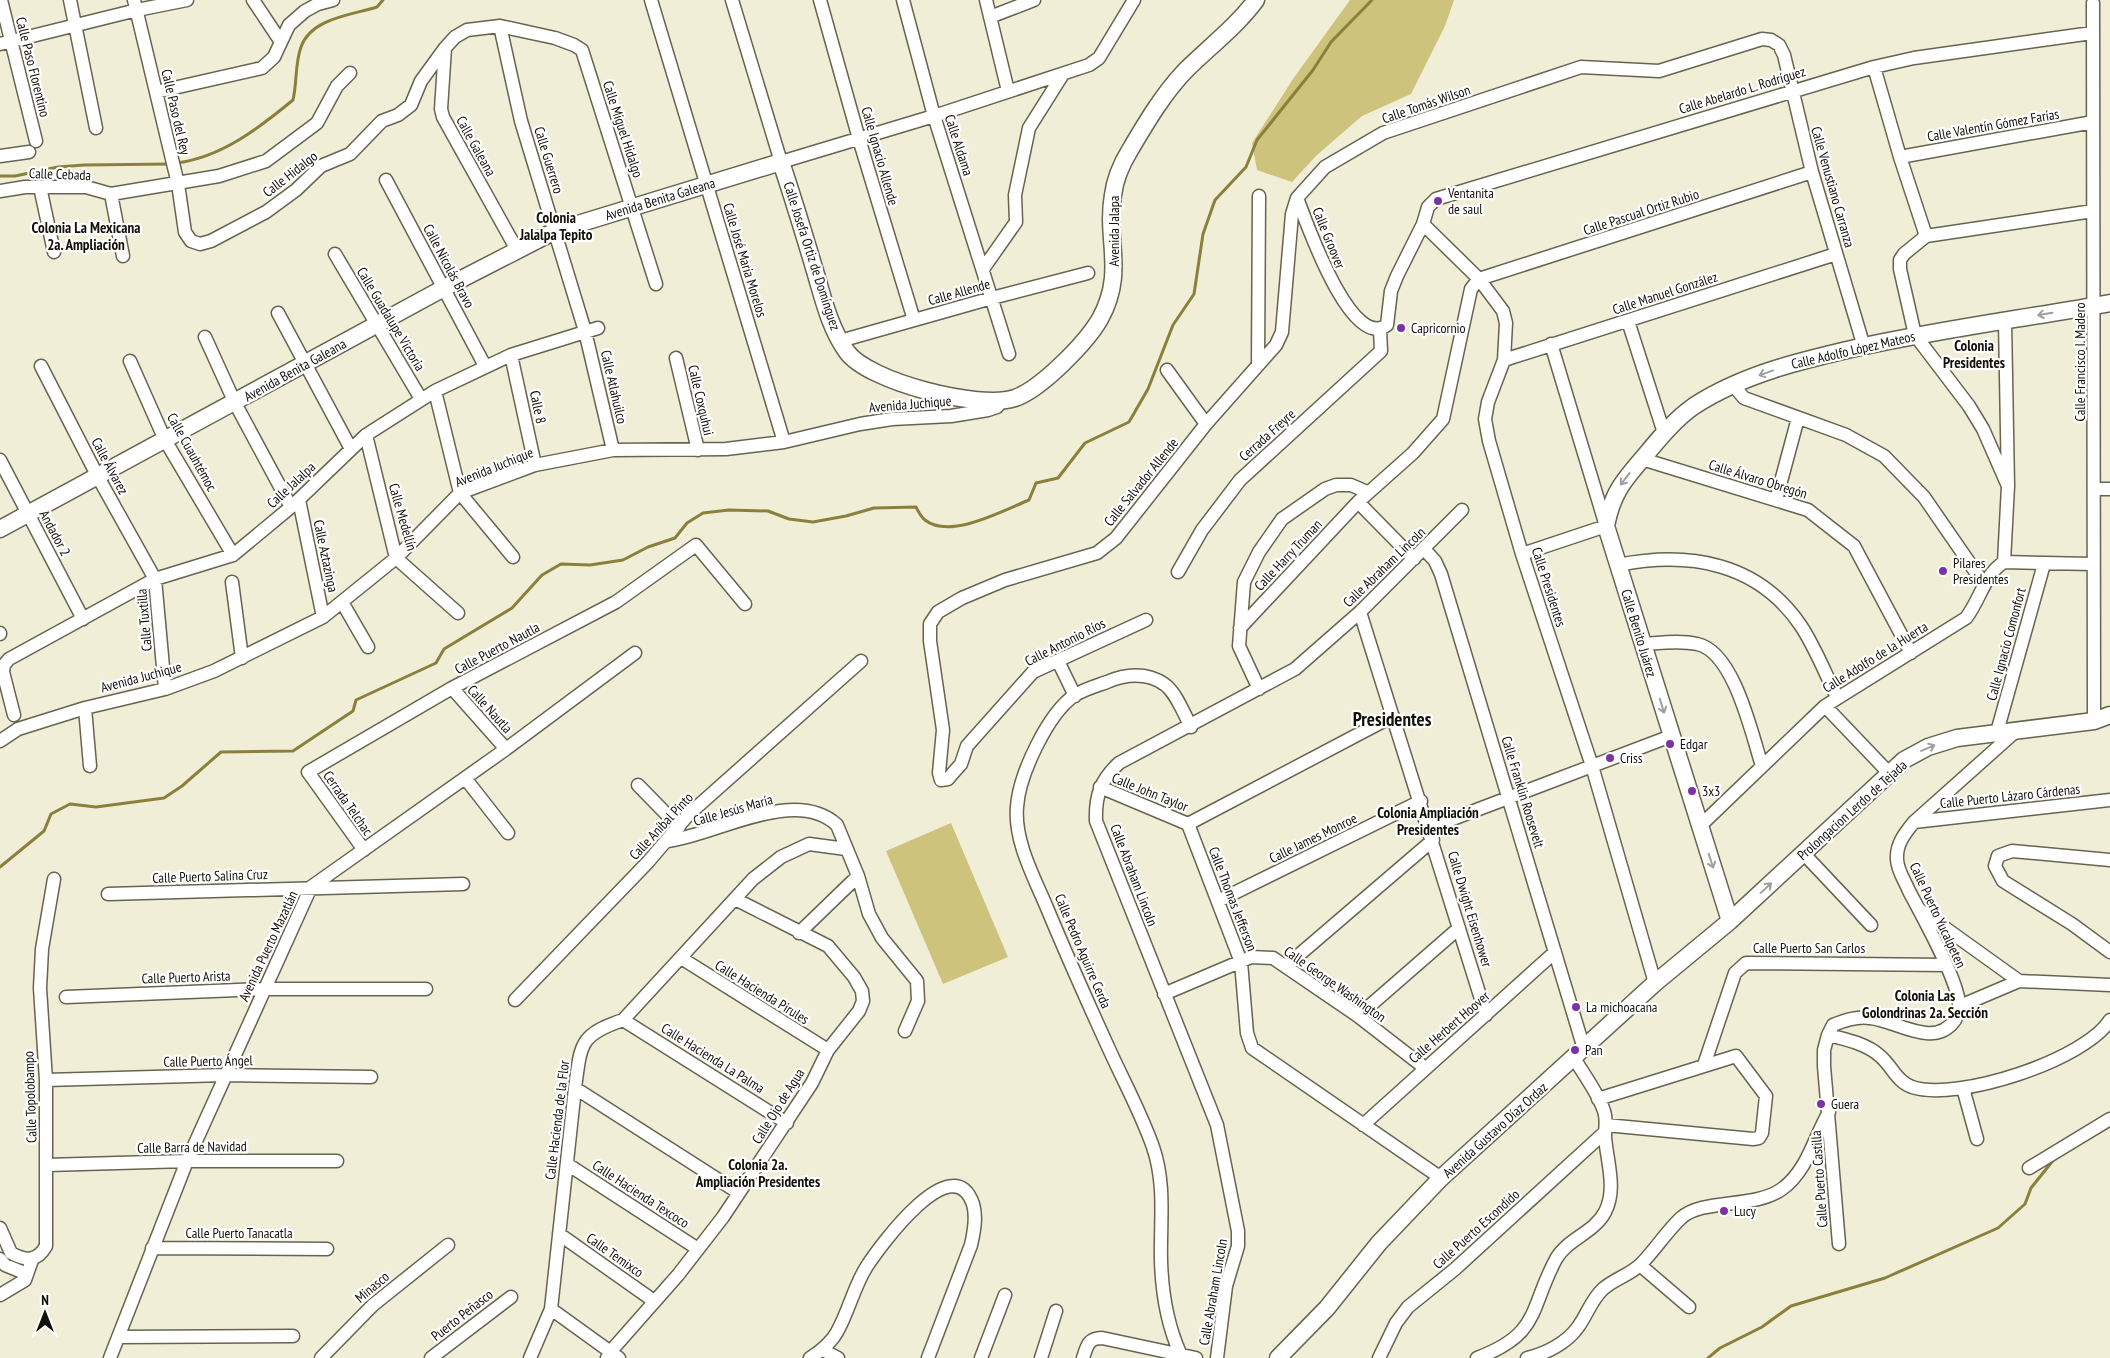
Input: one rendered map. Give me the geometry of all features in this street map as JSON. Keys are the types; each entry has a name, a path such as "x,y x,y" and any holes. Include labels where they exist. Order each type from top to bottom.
{"street":[{"name":"Calle Paso Florentino","path":"1,0 5,42 32,147"},
{"path":"70,0 96,128"},
{"path":"5,42 75,25 136,5 187,0"},
{"path":"253,0 281,42"},
{"path":"156,92 262,68 274,57 289,25 317,2 333,0"},
{"name":"Calle José María Morelos","path":"652,0 784,442"},
{"name":"Calle Josefa Ortiz de Domínguez","path":"732,0 824,302 840,341 848,354 861,366 902,384 955,396 1002,401"},
{"name":"Calle Ignacio Allende","path":"820,0 859,139 914,320"},
{"name":"Calle Aldama","path":"903,0 934,116 1009,354"},
{"path":"986,0 1008,91"},
{"path":"990,17 1034,0"},
{"name":"Avenida Benita Galeana","path":"0,529 306,365 444,288 556,231 934,116 1088,65 1100,58 1134,0"},
{"name":"Avenida Jalapa","path":"1002,401 1032,390 1086,338 1099,320 1108,301 1113,284 1115,264 1112,195 1126,157 1154,110 1183,74 1228,32 1256,0"},
{"name":"Calle Francisco I. Madero","path":"2093,3 2093,211 2102,304 2094,489 2094,720"},
{"name":"Calle Paso del Rey","path":"136,5 177,180 186,232"},
{"name":"Calle Hidalgo","path":"186,232 191,241 196,243 200,244 211,241 266,212 296,190 320,166 350,154 382,121 398,116 411,105 421,81 445,48 467,30 500,26 574,45"},
{"name":"Calle Guerrero","path":"500,26 521,121 585,331"},
{"name":"Calle Abelardo L. Rodríguez","path":"1423,224 1428,207 1436,199 1792,90 1914,58 2092,32"},
{"name":"Calle Tomás Wilson","path":"1258,365 1276,345 1282,332 1291,222 1297,198 1325,167 1383,133 1581,67 1659,71 1752,40 1771,40"},
{"name":"Calle Venustiano Carranza","path":"1771,40 1779,45 1784,55 1812,172 1864,347"},
{"name":"Calle Miguel Hidalgo","path":"574,45 582,50 656,284"},
{"name":"Calle Galeana","path":"445,48 441,109 443,117 517,250"},
{"path":"1874,67 1900,157 1926,236"},
{"name":"Calle Cebada","path":"0,191 25,187 86,186 111,194 177,180 219,176 266,161 317,123 337,86 350,73"},
{"path":"983,269 1016,222 1016,187 1029,128 1063,74"},
{"name":"Calle Valentín Gómez Farías","path":"1900,157 2092,122"},
{"name":"Calle Cebada","path":"0,156 32,147"},
{"name":"Calle Pascual Ortiz Rubio","path":"1479,279 1812,172"},
{"name":"Calle Nicolás Bravo","path":"386,180 485,366"},
{"path":"40,187 54,252"},
{"path":"111,194 123,256"},
{"path":"1258,365 1259,196"},
{"name":"Calle Groover","path":"1297,198 1331,282 1358,318 1373,330 1380,330"},
{"path":"2008,486 1983,429 1969,406 1915,335 1900,269 1900,260 1904,254 1926,236 2093,211"},
{"path":"1380,330 1386,325 1391,291 1397,276 1423,224"},
{"name":"Calle Presidentes","path":"1423,224 1479,279 1503,311 1506,323 1504,360 1488,402 1485,419 1522,554 1592,766 1655,983"},
{"name":"Calle Guadalupe Victoria","path":"335,254 421,399"},
{"name":"Calle Manuel González","path":"1504,360 1836,254"},
{"name":"Calle Allende","path":"840,341 1088,273"},
{"name":"Calle Harry Truman","path":"1240,628 1367,492 1413,453 1443,418 1471,289 1479,279"},
{"name":"Calle Adolfo López Mateos","path":"1606,526 1610,504 1618,489 1664,433 1693,407 1733,385 1803,360 1915,335 2102,304"},
{"path":"278,313 351,449"},
{"path":"1628,321 1664,433"},
{"path":"2005,321 2008,486 2004,562 2093,564"},
{"name":"Calle Jalalpa","path":"14,715 3,672 4,665 9,659 155,579 233,555 295,504 366,435 435,391 511,355 598,328"},
{"name":"Cerrada Freyre","path":"1178,572 1202,530 1240,480 1381,351 1380,330"},
{"name":"Calle Atlahuilco","path":"585,331 613,450"},
{"name":"Calle Aztazinga","path":"205,337 235,403 295,504 324,617"},
{"name":"Calle Benito Juárez","path":"1551,344 1699,827 1730,921"},
{"name":"Calle 8","path":"511,355 535,464"},
{"name":"Calle Coxquhui","path":"676,358 698,450"},
{"name":"Calle Cuauhtémoc","path":"130,361 166,440 233,555"},
{"name":"Calle Salvador Allende","path":"954,773 945,780 941,780 939,773 943,730 930,641 930,624 938,612 962,598 1005,580 1097,553 1116,538 1206,424 1258,365"},
{"name":"Calle Álvarez","path":"41,366 98,477 155,579"},
{"path":"1167,370 1206,424"},
{"path":"1733,385 1744,398 1846,435 1884,456 1924,497 1984,584"},
{"path":"435,391 460,493 513,557"},
{"name":"Avenida Juchique","path":"0,741 18,729 85,708 165,689 242,658 324,617 396,558 460,493 535,464 613,450 726,449 784,442 892,418 951,416 988,410 997,407 1002,401"},
{"path":"1776,500 1798,418"},
{"name":"Calle Medellín","path":"366,435 396,558 458,613"},
{"name":"Calle Álvaro Obregón","path":"1642,459 1808,510 1854,546 1911,653"},
{"name":"Andador 2","path":"0,460 83,619"},
{"path":"1259,689 1239,646 1244,582 1259,552 1282,519 1324,489 1336,485 1351,485 1367,492"},
{"path":"2094,489 2110,489"},
{"path":"1358,502 1414,559"},
{"name":"Calle Abraham Lincoln","path":"1217,1358 1226,1286 1238,1246 1238,1230 1217,1125 1096,820 1096,803 1100,787 1106,776 1119,763 1191,727 1295,670 1360,612 1462,510"},
{"path":"1522,554 1606,526"},
{"name":"Calle Puerto Nautla","path":"308,772 452,688 616,602 696,544 745,604"},
{"name":"Calle Franklin Roosevelt","path":"1424,550 1435,561 1441,574 1556,952 1579,1054 1604,1112 1611,1179 1610,1196 1605,1213 1591,1230 1557,1257 1530,1322 1520,1334 1482,1356"},
{"path":"1618,565 1649,559 1698,560 1721,566 1765,588 1784,605 1800,625 1837,697"},
{"name":"Calle Adolfo de la Huerta","path":"1699,827 1825,706 1966,618 1974,607 1984,584 1996,568 2004,562"},
{"name":"Calle Ignacio Comonfort","path":"1997,732 2044,564"},
{"name":"Calle Tuxtilla","path":"155,579 165,689"},
{"path":"232,582 242,658"},
{"path":"342,602 368,647"},
{"name":"Calle Dwight Eisenhower","path":"1360,612 1421,802 1486,1015"},
{"name":"Calle Antonio Ríos","path":"954,773 961,764 967,746 1033,672 1146,620"},
{"path":"1643,644 1699,644 1714,653 1734,681 1762,766"},
{"name":"Avenida Puerto Mazatlán","path":"110,1358 187,1161 311,887 466,778 635,653"},
{"name":"Calle Aníbal Pinto","path":"515,1000 668,841 689,814 861,661"},
{"path":"1058,661 1075,696"},
{"name":"Calle Pedro Aguirre Cerda","path":"1177,1355 1166,1310 1161,1264 1163,1191 1158,1161 1142,1118 1070,963 1032,873 1018,833 1017,807 1021,786 1043,732 1060,709 1075,696 1115,678 1129,675 1152,678 1165,684 1173,694 1191,727"},
{"name":"Calle Nautla","path":"452,688 506,749"},
{"path":"1825,706 1889,772"},
{"path":"85,708 90,766"},
{"name":"Prolongacion Lerdo de Tejada","path":"1730,921 1904,760 1928,747 1957,738 2094,720 2110,715"},
{"path":"1188,824 1393,716"},
{"name":"Calle Puerto Yucalpeten","path":"1960,1006 1958,995 1946,965 1898,868 1897,859 1903,835 1914,822 2016,731"},
{"path":"1286,966 1431,834 1509,798 1671,736"},
{"name":"Cerrada Telchac","path":"308,772 364,850"},
{"path":"466,778 508,833"},
{"path":"638,785 679,828"},
{"name":"Calle John Taylor","path":"1100,787 1188,824"},
{"name":"Calle Puerto Lázaro Cárdenas","path":"1914,822 2110,800"},
{"name":"Calle James Monroe","path":"1218,901 1421,802"},
{"name":"Calle Jesús María","path":"668,841 688,838 770,812 798,810 816,812 831,819 837,825 858,876 869,914 882,938 917,981 918,1002 905,1031"},
{"name":"Calle Thomas Jefferson","path":"1188,824 1241,962 1247,1033 1252,1048 1441,1178"},
{"name":"Calle Hacienda de la Flor","path":"530,1358 551,1309 575,1088 579,1056 584,1042 591,1034 602,1027 623,1020 753,879 780,857 809,844 846,849"},
{"path":"2110,860 2012,851 1998,856 1995,866 2003,881 2072,924 2110,952"},
{"path":"1804,854 1871,925"},
{"path":"799,933 858,876"},
{"name":"Calle Topolobampo","path":"27,1274 32,1260 41,1255 46,1246 46,1080 40,978 42,949 54,879"},
{"name":"Calle Puerto Salina Cruz","path":"108,894 463,884"},
{"name":"Calle Ojo de Agua","path":"612,1356 654,1301 698,1249 739,1193 812,1083 828,1050 859,1011 863,1002 862,991 854,976 828,946 799,933 735,898"},
{"path":"1918,909 2019,981"},
{"name":"Avenida Gustavo Díaz Ordaz","path":"1278,1358 1327,1308 1379,1243 1441,1178 1655,983 1730,921"},
{"path":"1358,1016 1459,928"},
{"name":"Calle Herbert Hoover","path":"1363,1125 1556,952"},
{"name":"Calle George Washington","path":"1164,994 1251,957 1273,958 1358,1016 1425,1068"},
{"name":"Calle Hacienda Pirules","path":"681,958 828,1050"},
{"name":"Calle Puerto San Carlos","path":"1704,1065 1735,972 1746,963 1946,965"},
{"path":"1526,1358 1553,1348 1568,1338 1578,1328 1594,1300 1603,1289 1640,1265 1682,1217 1689,1212 1706,1207 1738,1204 1782,1189 1800,1170 1829,1112 1824,1066 1828,1035 1833,1025 1859,1018 1871,1018 1922,1033 1932,1033 1944,1030 1953,1022 1960,1006 2019,981 2110,985"},
{"name":"Calle Puerto Arista","path":"66,997 264,989 426,989"},
{"name":"Calle Hacienda La Palma","path":"623,1020 787,1122"},
{"path":"1828,1035 1851,1041 1880,1056 1901,1081 1913,1087 1936,1090 1963,1088 2052,1063 2088,1042 2110,1020"},
{"path":"1598,1099 1736,1056 1766,1096 1762,1133 1759,1138 1605,1128"},
{"name":"Calle Puerto Ángel","path":"46,1080 225,1075 371,1077"},
{"path":"575,1088 739,1193"},
{"path":"1963,1088 1977,1139"},
{"name":"Calle Puerto Castilla","path":"1829,1112 1840,1244"},
{"path":"2029,1168 2110,1119"},
{"name":"Calle Puerto Escondido","path":"1379,1358 1396,1323 1408,1307 1455,1269 1605,1128"},
{"name":"Calle Barra de Navidad","path":"47,1165 187,1161 337,1161"},
{"name":"Calle Hacienda Texcoco","path":"567,1164 698,1249"},
{"path":"810,1358 823,1350 837,1332 867,1266 886,1240 930,1195 941,1188 951,1186 962,1189 973,1204 974,1230 971,1245 928,1358"},
{"path":"0,1228 11,1254 32,1260"},
{"name":"Calle Temixco","path":"559,1234 654,1301"},
{"name":"Minasco","path":"321,1358 373,1304 448,1245"},
{"name":"Calle Puerto Tanacatla","path":"152,1248 327,1249"},
{"path":"0,1259 5,1265 27,1274 25,1280 0,1295"},
{"path":"1640,1265 1690,1307"},
{"path":"981,1358 1005,1295"},
{"name":"Puerto Peñasco","path":"431,1358 511,1297"},
{"path":"551,1309 612,1356"},
{"path":"1041,1358 1056,1311"},
{"path":"118,1337 292,1336"},
{"path":"1083,1358 1089,1342 1094,1338 1102,1338 1196,1358"},
{"path":"823,1350 838,1358"},
{"path":"1482,1356 1501,1358"}],"shaded area":[{"path":"1350,0 1454,0 1445,26 1411,94 1362,116 1317,155 1292,182 1257,170 1252,143 1293,79"},
{"path":"951,823 1008,957 943,984 886,851"}],"waterway":[{"path":"177,163 194,160 225,148 253,131 293,100 299,53 306,37 333,19 377,7 383,0"},
{"path":"0,867 44,831 51,814 70,804 96,807 164,798 182,786 221,752 293,751 353,711 356,700 436,663 444,649 512,608 542,575 561,564 590,565 623,560 648,547 675,538 687,523 703,513 729,510 768,511 789,519 813,522 846,516 874,508 916,507 925,520 936,525 948,527 977,521 1029,500 1036,483 1058,478 1085,443 1129,422 1148,389 1173,325 1194,294 1203,234 1215,200 1246,167 1257,140 1313,70 1331,42 1372,0"},
{"path":"0,176 15,176 58,167 84,165 171,164"},
{"path":"2086,1140 2110,1126"},
{"path":"1708,1358 1720,1348 1762,1327 1791,1306 1885,1278 1998,1228 2025,1204 2031,1188 2055,1158"}],"place":[{"name":"Ventanita de saul","path":"1438,201"},
{"name":"Capricornio","path":"1401,328"},
{"name":"Pilares Presidentes","path":"1943,571"},
{"name":"Edgar","path":"1670,744"},
{"name":"Criss","path":"1610,758"},
{"name":"3x3","path":"1692,791"},
{"name":"La michoacana","path":"1576,1007"},
{"name":"Pan","path":"1575,1050"},
{"name":"Guera","path":"1821,1104"},
{"name":"Lucy","path":"1724,1211"}],"district":[{"name":"Colonia Jalalpa Tepito","path":"556,226"},
{"name":"Colonia La Mexicana 2a. Ampliación","path":"86,236"},
{"name":"Colonia Presidentes","path":"1974,354"},
{"name":"Presidentes","path":"1392,719"},
{"name":"Colonia Ampliación Presidentes","path":"1428,820"},
{"name":"Colonia Las Golondrinas 2a. Sección","path":"1925,1004"},
{"name":"Colonia 2a. Ampliación Presidentes","path":"758,1172"}]}
